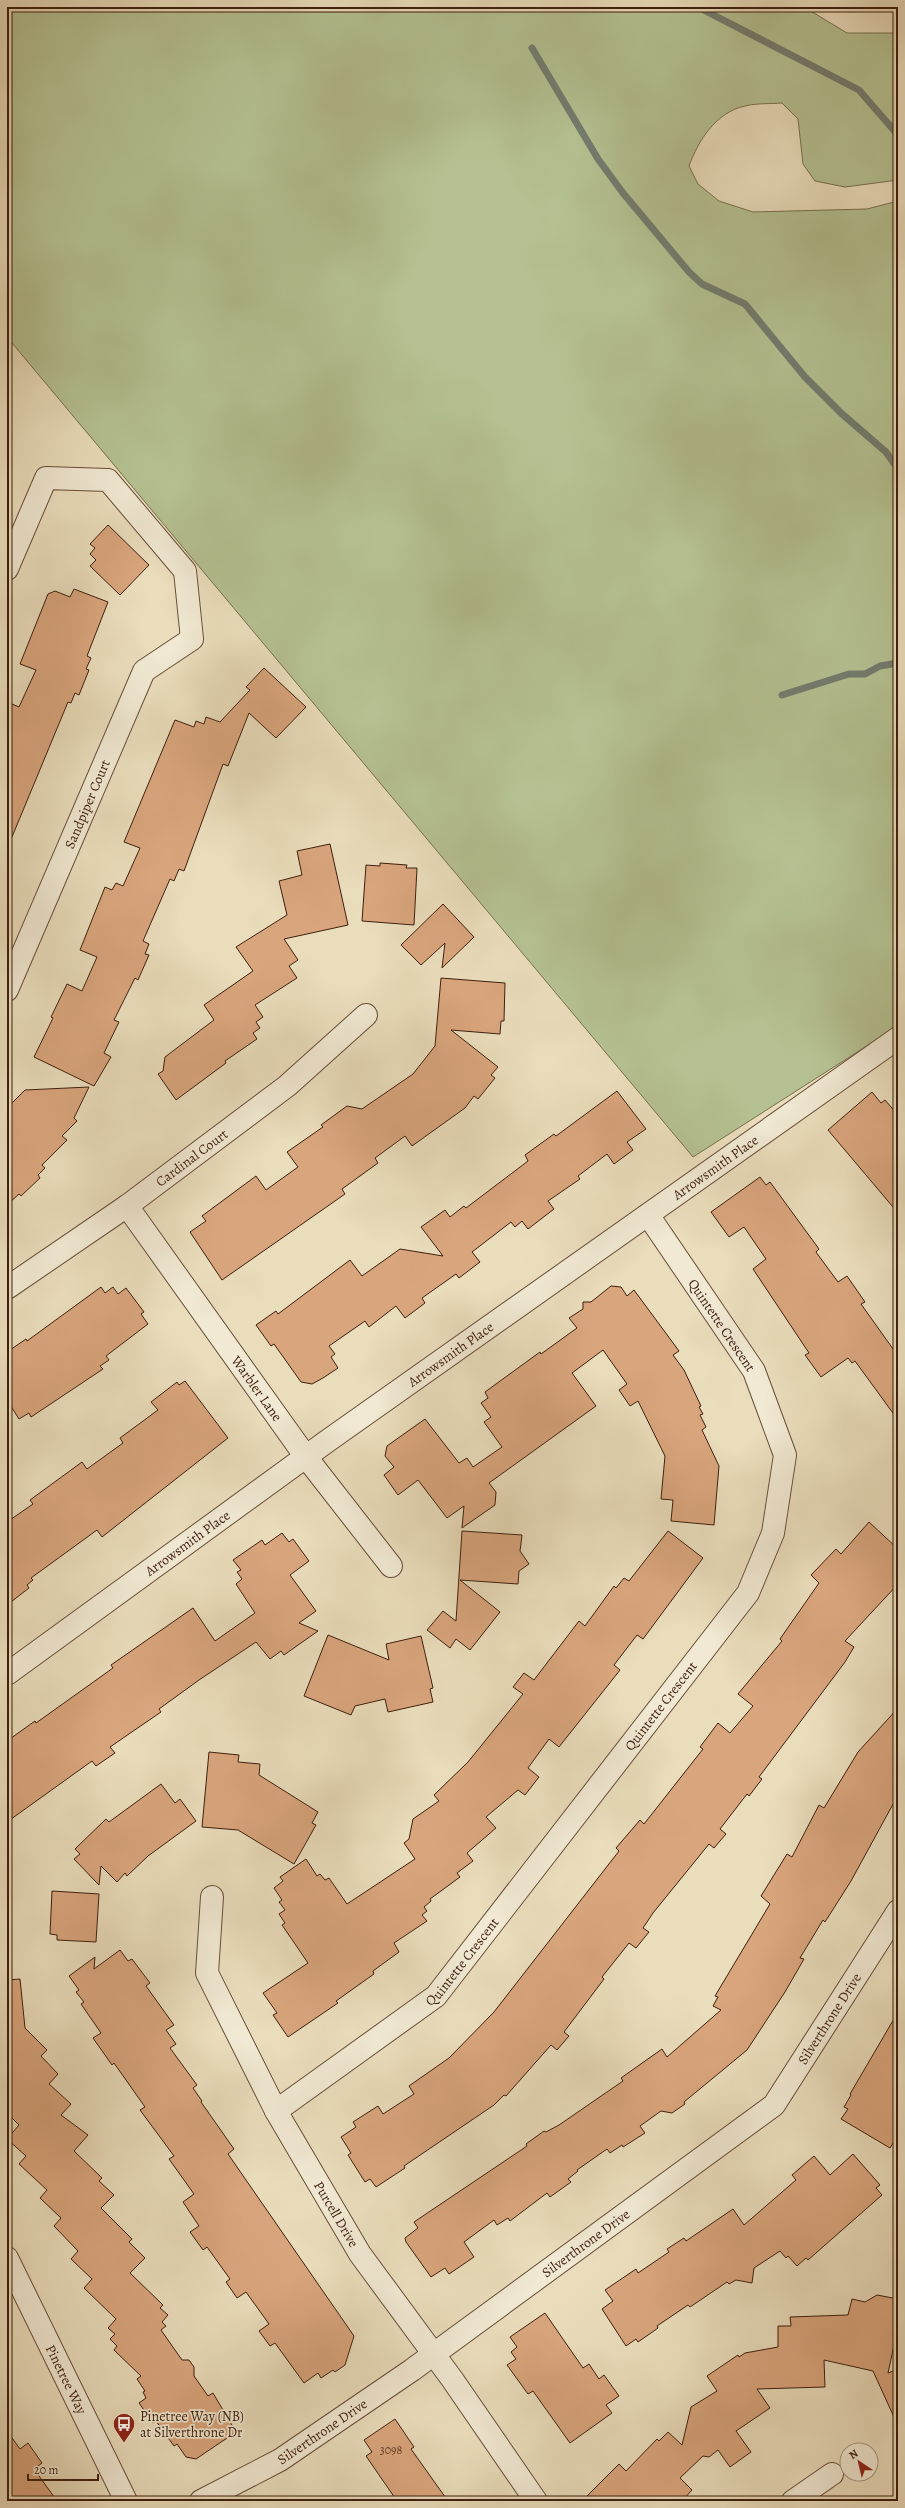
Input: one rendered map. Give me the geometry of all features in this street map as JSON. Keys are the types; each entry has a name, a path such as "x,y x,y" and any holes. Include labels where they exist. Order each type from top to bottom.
{"street":[{"name":"Sandpiper Court","path":"7,569 46,478 108,480 185,571 192,639 144,671 7,990"},
{"name":"Cardinal Court","path":"7,1288 127,1206 287,1086 366,1015"},
{"name":"Arrowsmith Place","path":"7,1674 306,1457 898,1038"},
{"name":"Warbler Lane","path":"127,1206 306,1457 391,1566"},
{"name":"Quintette Crescent","path":"276,2111 436,1996 748,1593 773,1533 785,1455 754,1371 648,1215"},
{"name":"Purcell Drive","path":"212,1897 207,1973 276,2111 360,2254 435,2354 536,2501"},
{"name":"Silverthrone Drive","path":"201,2501 280,2460 435,2354 774,2106 898,1911"},
{"name":"Pinetree Way","path":"7,2258 126,2501"},
{"path":"793,2501 832,2474"}],"green space":[{"path":"7,7 804,7 847,33 898,33 898,180 845,187 815,181 803,164 798,119 782,103 750,105 735,109 725,114 703,138 697,147 689,166 698,184 719,201 753,212 867,209 898,201 898,1026 693,1157 7,337"}],"building":[{"path":"108,525 149,565 120,595 90,566 96,560 90,554 95,548 90,544"},
{"path":"74,589 108,602 87,656 91,658 86,669 89,670 79,695 75,693 71,703 68,702 7,849 7,717 12,704 19,707 36,670 20,664 48,594 55,591 70,597"},
{"path":"264,668 306,707 276,738 249,713 228,766 223,764 184,871 179,869 174,881 170,879 143,941 149,944 145,954 149,955 138,980 135,978 114,1020 119,1022 104,1053 111,1057 94,1086 34,1057 53,1018 51,1017 67,984 82,991 97,957 80,950 105,887 112,890 116,883 123,886 140,848 124,842 175,720 194,727 196,721 204,724 206,717 220,722 250,690 246,687"},
{"path":"330,844 348,925 284,939 298,960 289,966 297,978 255,1005 263,1017 256,1022 260,1028 253,1033 257,1039 225,1061 226,1063 176,1100 158,1074 163,1071 165,1057 214,1020 204,1005 253,971 236,947 287,915 279,881 302,875 297,851"},
{"path":"380,863 407,865 406,868 417,868 414,925 362,921 366,865 380,866"},
{"path":"443,904 474,937 442,968 445,943 421,965 401,945"},
{"path":"441,978 505,983 504,1021 501,1021 500,1034 451,1030 498,1067 491,1075 495,1078 478,1099 474,1096 465,1108 412,1146 405,1136 375,1158 378,1163 342,1189 345,1194 222,1280 190,1232 206,1221 202,1216 256,1176 266,1190 298,1167 287,1152 323,1127 321,1125 347,1106 362,1109 413,1074 435,1046"},
{"path":"89,1087 74,1118 77,1121 62,1136 67,1140 42,1165 45,1168 38,1175 40,1178 21,1196 19,1194 7,1205 7,1108 25,1090"},
{"path":"617,1091 646,1129 627,1142 633,1150 614,1164 607,1154 578,1176 580,1179 548,1201 554,1209 528,1229 522,1221 515,1227 511,1222 472,1252 480,1262 459,1278 456,1274 422,1298 425,1303 405,1318 396,1306 369,1327 365,1321 329,1346 335,1354 331,1357 338,1368 323,1378 312,1384 301,1382 274,1344 271,1346 256,1325 276,1311 278,1314 350,1260 362,1276 400,1249 443,1256 421,1227 445,1210 450,1217 464,1206 466,1208 528,1161 525,1155 554,1134 556,1136"},
{"path":"872,1092 881,1103 885,1100 898,1115 898,1213 828,1130"},
{"path":"760,1177 766,1185 770,1182 819,1249 816,1252 838,1282 847,1276 865,1302 861,1304 898,1356 898,1420 855,1361 852,1363 848,1358 821,1377 805,1355 809,1353 753,1269 766,1259 744,1227 729,1237 711,1212"},
{"path":"611,1286 621,1287 627,1296 634,1290 679,1351 673,1355 684,1370 701,1406 699,1407 703,1414 700,1415 706,1427 702,1430 719,1466 714,1525 671,1521 673,1500 661,1499 665,1456 638,1401 630,1406 619,1390 627,1384 603,1350 572,1373 596,1406 489,1483 496,1492 495,1505 462,1528 464,1506 447,1518 418,1480 398,1495 384,1475 394,1467 385,1456 387,1446 425,1419 459,1463 467,1458 473,1467 502,1447 484,1422 491,1417 481,1403 488,1398 485,1392 540,1352 541,1354 577,1328 569,1318 583,1309 583,1302 591,1302"},
{"path":"101,1287 105,1293 113,1287 118,1294 126,1288 144,1312 141,1314 148,1324 106,1356 109,1360 100,1366 103,1369 31,1417 29,1413 19,1419 7,1400 7,1352 26,1339 27,1341"},
{"path":"185,1381 228,1438 102,1537 97,1530 31,1578 33,1580 27,1585 29,1588 7,1605 7,1522 33,1504 30,1500 82,1462 87,1469 123,1443 120,1438 158,1410 151,1402 177,1382 179,1385"},
{"path":"869,1522 898,1549 898,1584 845,1641 854,1647 845,1662 759,1777 762,1779 749,1796 747,1794 720,1829 726,1834 714,1848 709,1844 653,1913 643,1928 649,1932 636,1948 629,1943 602,1977 604,1979 564,2032 569,2036 557,2050 551,2045 506,2096 504,2095 494,2105 404,2166 405,2168 376,2187 370,2179 365,2182 348,2155 351,2153 341,2137 356,2127 353,2122 378,2106 383,2114 414,2094 409,2086 449,2058 494,2012 619,1851 616,1848 640,1820 644,1824 703,1749 700,1747 718,1723 730,1733 753,1706 738,1694 782,1641 780,1639 819,1583 811,1575 836,1549 841,1554"},
{"path":"462,1531 522,1535 520,1551 529,1564 519,1571 518,1584 460,1580 500,1612 470,1650 456,1639 450,1648 427,1630 443,1611 456,1621"},
{"path":"668,1531 703,1558 643,1639 637,1635 614,1665 620,1670 559,1747 549,1739 528,1768 539,1777 525,1795 518,1790 486,1817 496,1828 467,1853 473,1861 457,1873 460,1877 430,1899 431,1901 424,1907 427,1911 422,1915 427,1921 394,1943 399,1952 373,1971 374,1974 336,2001 338,2003 288,2037 273,2015 277,2013 263,1993 308,1963 282,1925 285,1923 279,1914 285,1910 279,1902 282,1900 274,1888 283,1881 280,1877 306,1859 317,1876 320,1874 325,1880 329,1878 347,1904 415,1859 404,1843 409,1839 413,1819 439,1801 434,1795 468,1762 523,1694 513,1687 524,1673 534,1680 579,1621 585,1626 614,1586 616,1588 624,1578 629,1581"},
{"path":"282,1533 289,1542 293,1539 309,1561 290,1575 316,1611 299,1623 318,1631 284,1655 281,1651 270,1659 256,1642 199,1680 159,1709 161,1712 110,1747 115,1753 96,1766 92,1761 7,1822 7,1741 35,1721 36,1723 113,1668 111,1665 193,1608 215,1641 255,1613 236,1584 242,1579 237,1572 241,1570 233,1560 262,1540 265,1545"},
{"path":"328,1635 389,1660 386,1644 421,1636 433,1688 430,1689 433,1702 388,1712 385,1699 355,1706 351,1715 304,1696"},
{"path":"898,1708 898,1795 851,1881 825,1922 823,1920 800,1958 804,1959 785,1992 747,2050 684,2102 685,2104 672,2113 661,2111 640,2126 645,2133 623,2147 622,2145 610,2153 607,2149 577,2170 578,2171 568,2179 571,2182 550,2197 547,2193 510,2221 508,2218 497,2225 494,2220 464,2242 474,2257 449,2274 445,2268 431,2277 406,2242 405,2238 418,2228 414,2222 527,2146 526,2144 544,2131 546,2132 559,2125 623,2081 621,2078 662,2049 667,2057 721,2010 713,2006 718,1997 715,1996 770,1904 761,1896 787,1854 792,1857 819,1805 824,1808 858,1752"},
{"path":"209,1752 239,1755 238,1762 260,1764 259,1775 318,1812 312,1823 316,1825 294,1864 238,1830 202,1827"},
{"path":"161,1784 175,1803 180,1799 196,1821 148,1856 127,1876 125,1873 117,1882 101,1866 99,1885 74,1859 80,1854 75,1849 106,1819 109,1822"},
{"path":"52,1891 99,1894 96,1942 57,1940 57,1935 50,1934"},
{"path":"120,1950 128,1961 132,1959 150,1983 146,1986 174,2025 166,2030 176,2044 170,2048 197,2085 193,2088 202,2101 201,2102 234,2149 228,2154 354,2336 345,2365 335,2372 333,2370 321,2378 318,2373 304,2383 275,2343 270,2346 259,2331 269,2324 246,2292 237,2298 226,2282 230,2279 207,2247 203,2250 190,2232 199,2226 183,2202 194,2194 169,2159 174,2156 140,2110 145,2107 114,2063 112,2065 93,2038 101,2033 81,2004 84,2002 76,1992 79,1990 69,1976 95,1957 94,1969"},
{"path":"20,1979 25,2028 47,2050 41,2056 58,2074 49,2084 71,2104 61,2115 88,2135 74,2151 102,2178 99,2181 114,2195 101,2208 132,2239 129,2242 145,2258 130,2273 163,2305 160,2308 168,2315 162,2322 166,2326 161,2330 182,2360 189,2360 194,2367 194,2376 208,2396 213,2393 236,2432 196,2459 186,2457 177,2444 174,2446 156,2421 153,2423 139,2403 146,2398 143,2392 145,2391 137,2379 141,2376 114,2350 117,2346 110,2339 115,2334 108,2328 116,2319 84,2288 92,2279 71,2259 78,2251 54,2226 61,2218 40,2198 47,2190 19,2164 26,2156 7,2139 19,2125 7,2113 7,1980"},
{"path":"898,2012 898,2135 890,2148 841,2119 848,2109 844,2107 851,2095 850,2094"},
{"path":"853,2154 880,2185 876,2188 882,2195 808,2260 806,2258 797,2266 788,2256 786,2258 780,2251 754,2268 752,2283 736,2280 729,2284 727,2282 690,2307 688,2305 657,2326 658,2328 638,2342 636,2339 626,2346 602,2309 613,2301 605,2290 636,2269 638,2273 669,2252 667,2249 684,2238 686,2241 733,2209 744,2225 796,2180 792,2175 814,2156 830,2175"},
{"path":"877,2295 898,2299 898,2327 888,2373 898,2369 898,2426 873,2371 824,2360 825,2387 757,2389 770,2408 736,2431 751,2452 730,2467 718,2450 709,2457 703,2456 680,2478 692,2490 682,2501 582,2501 619,2464 626,2471 657,2439 659,2441 668,2432 682,2445 691,2407 717,2391 707,2376 738,2355 739,2357 745,2353 778,2347 778,2326 791,2326 790,2317 848,2315 852,2299 865,2302"},
{"path":"545,2313 583,2368 589,2364 599,2379 604,2375 619,2396 606,2405 612,2413 570,2443 533,2391 528,2394 507,2365 516,2359 511,2352 517,2347 510,2337"},
{"path":"395,2419 414,2447 411,2449 448,2501 397,2501 366,2456 372,2452 364,2440"},
{"path":"7,2431 20,2449 28,2443 42,2463 34,2469 57,2501 7,2501"}],"waterway":[{"path":"698,7 859,90 898,135"},
{"path":"532,48 598,159 623,193 689,272 702,284 745,304 805,377 841,413 886,452 898,469"},
{"path":"782,695 849,674 865,674 880,666 898,663"}],"place":[{"name":"Pinetree Way (NB) at Silverthrone Dr","path":"124,2444"}]}
